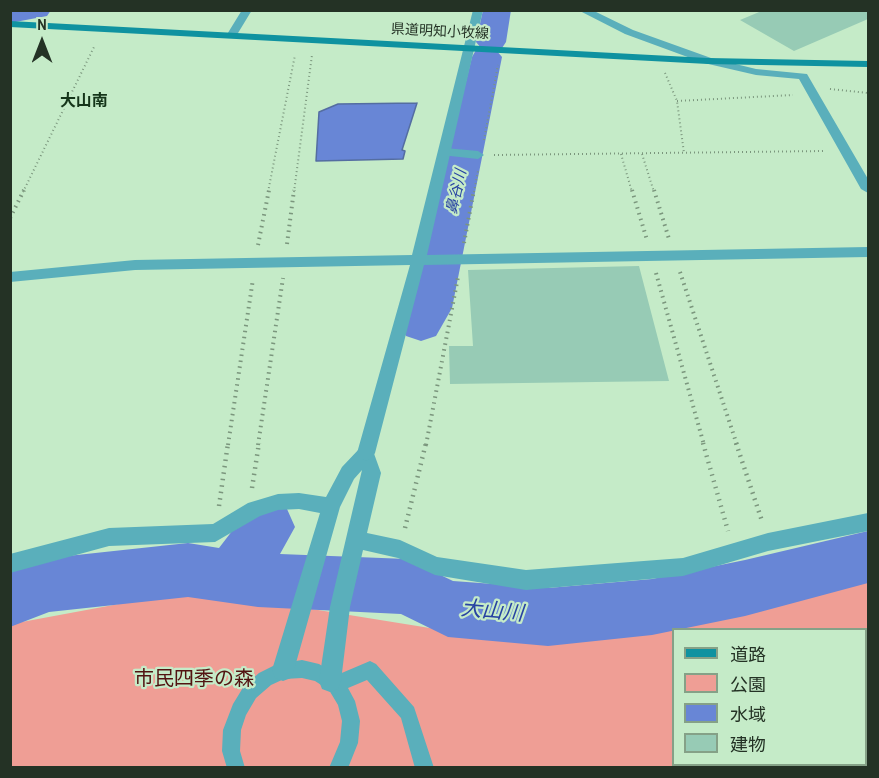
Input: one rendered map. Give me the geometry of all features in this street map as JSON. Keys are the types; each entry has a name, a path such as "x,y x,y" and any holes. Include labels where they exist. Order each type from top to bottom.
{"main road":[{"name":"県道明知小牧線","path":"10,24 708,61 868,64"}],"street":[{"path":"231,36 247,10"},
{"path":"283,670 305,603 331,506 348,473 366,453 425,261 478,10"},
{"path":"583,10 629,32 708,61 756,72 803,76 868,189"},
{"path":"449,153 480,155"},
{"path":"10,277 135,265 868,252"},
{"path":"332,682 340,607 372,473 366,453"},
{"path":"10,564 110,537 215,533 255,509 278,502 299,501 331,506"},
{"path":"357,540 400,549 435,566 526,580 683,567 768,542 868,522"}],"lane":[{"path":"236,768 231,751 232,730 238,710 250,692 266,679 283,670 302,669 320,673 332,682 346,700 351,721 349,743 338,768"},
{"path":"332,682 370,670 408,713 425,768"}],"path":[{"path":"10,218 103,28"},
{"path":"215,533 255,264 295,52 312,52 313,48"},
{"path":"400,549 434,410 459,261 501,50"},
{"path":"658,58 677,101 684,153"},
{"path":"677,101 809,90 868,93"},
{"path":"480,155 846,151"},
{"path":"621,154 734,552"},
{"path":"642,154 768,542"}],"green space":[{"name":"市民四季の森","path":"868,580 868,767 11,768 11,624 194,590 498,639 562,635 652,622"}],"water":[{"path":"417,103 402,150 405,151 403,159 316,161 319,112 338,104"}],"building":[{"path":"764,10 868,10 868,19 794,51 740,20"},
{"path":"639,266 669,381 450,384 449,346 473,346 468,270"}],"waterway":[{"path":"10,14 37,10"},
{"name":"鼻谷川","path":"491,42 497,10"},
{"name":"鼻谷川","path":"421,324 431,308 487,57"},
{"name":"鼻谷川","path":"231,576 268,527"},
{"name":"大山川","path":"10,599 49,585 188,570 258,580 407,587 448,609 548,617 652,607 745,588 868,557"}],"district":[{"name":"大山南","path":"84,102"}]}
